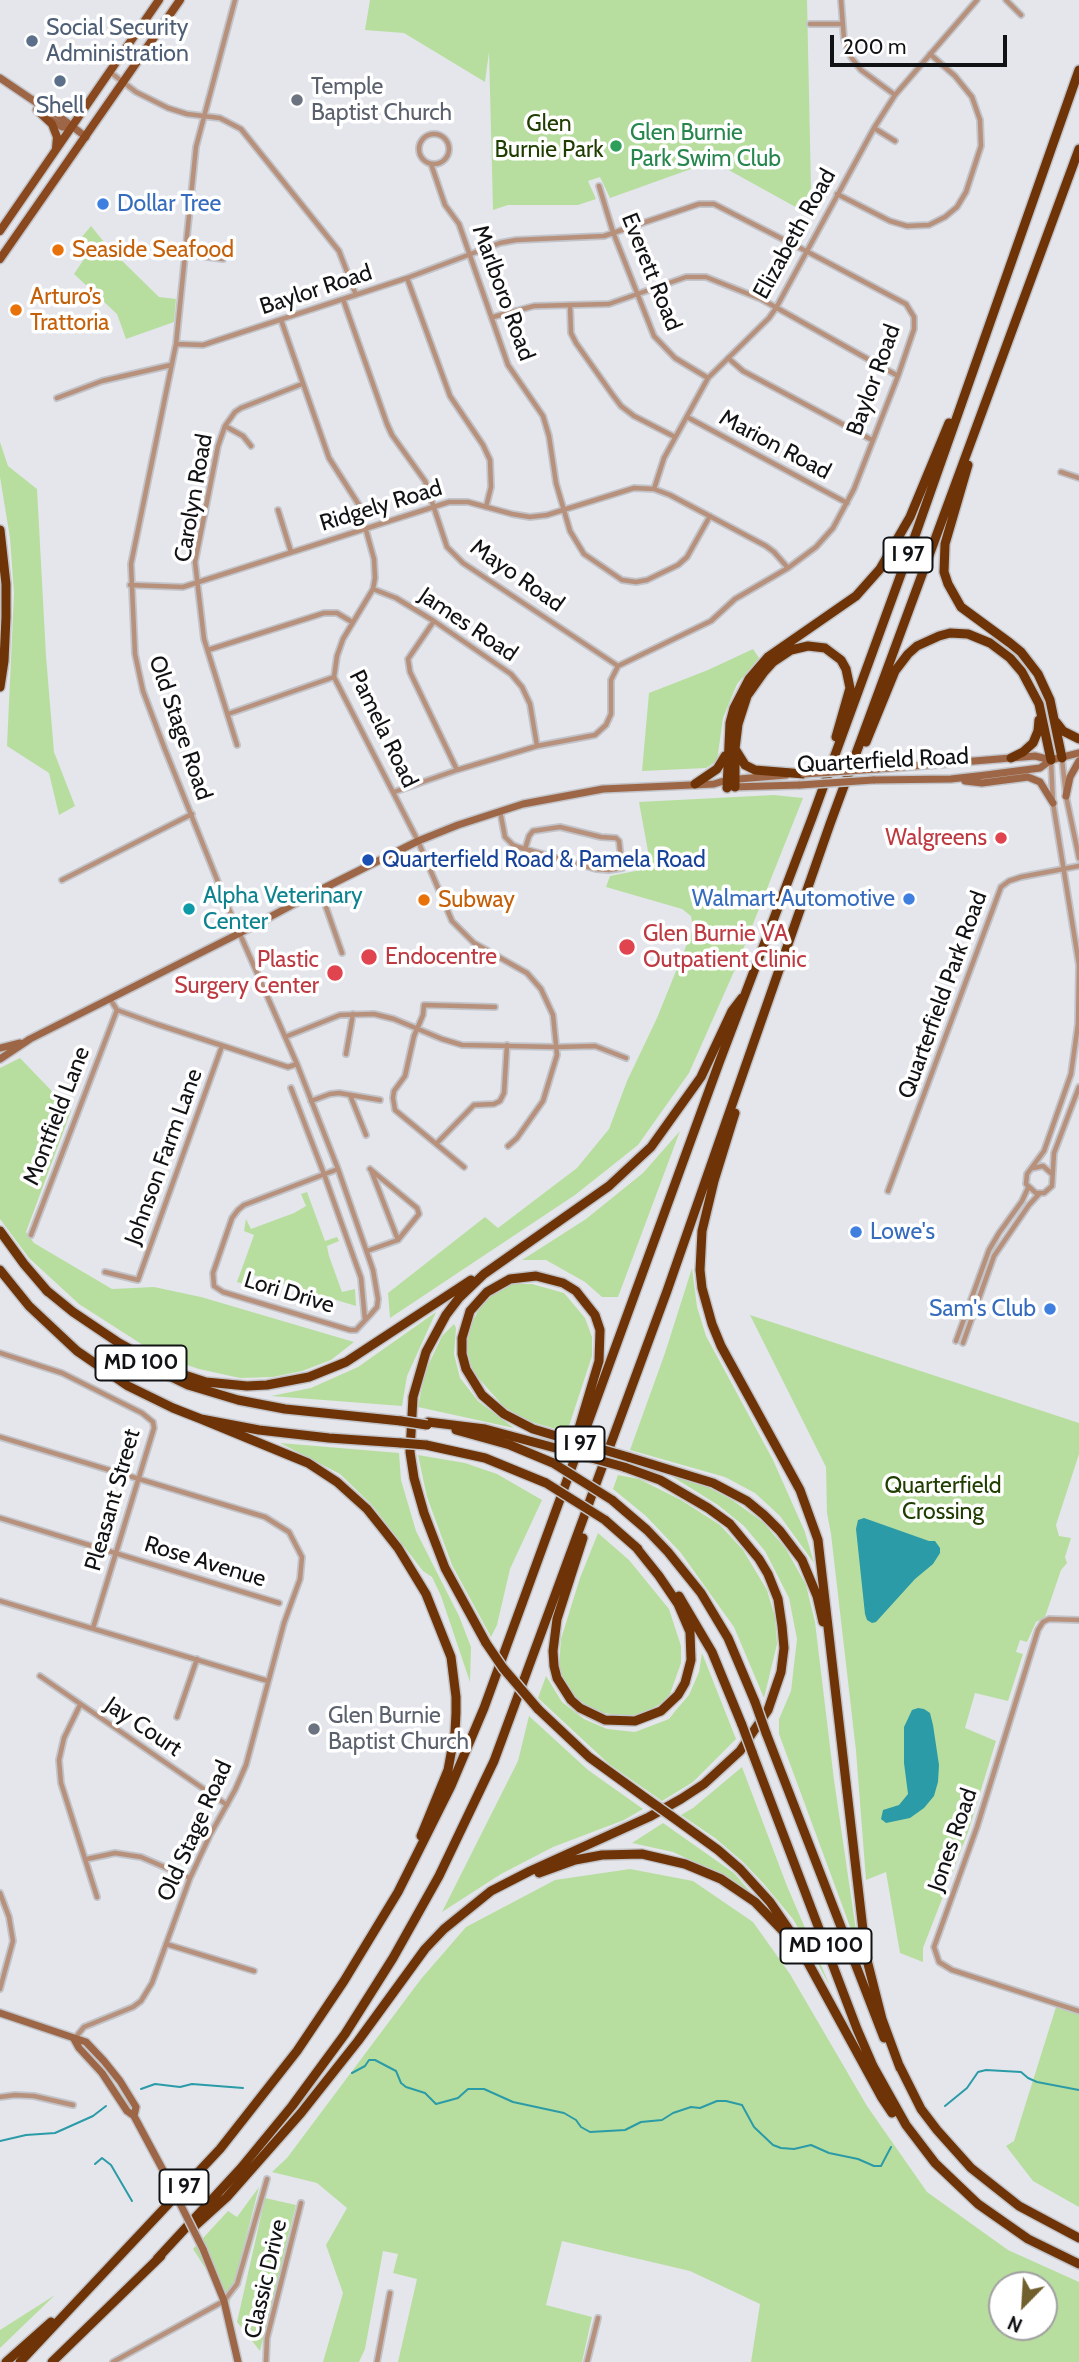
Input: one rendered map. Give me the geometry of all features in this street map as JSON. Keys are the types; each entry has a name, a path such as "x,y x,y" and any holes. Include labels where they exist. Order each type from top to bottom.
{"highway":[{"name":"I 97","path":"20,2362 220,2149 249,2114 320,2018 398,1892 433,1824 468,1748 719,1063 812,818 1079,70"},
{"name":"I 97","path":"52,2362 157,2259 241,2168 329,2056 393,1958 439,1876 494,1761 627,1399 830,824 1079,149"},
{"path":"731,784 730,723 734,708 749,679 758,667 782,647 849,602 869,583 890,556 928,476 1001,291"},
{"path":"998,370 949,526 944,572 961,607 1010,643 1030,663 1044,685 1055,720 1062,758"},
{"path":"0,530 6,584 6,617 0,687"},
{"path":"830,824 899,664 917,646 950,633 968,634 983,640 1000,650 1022,671 1039,704 1051,760"},
{"path":"695,785 721,765 731,748 747,696 774,662 798,647 816,646 833,653 846,669 850,688 812,818"},
{"path":"1010,758 1023,752 1036,738 1039,704"},
{"path":"1055,720 1063,731 1079,739"},
{"path":"731,748 745,765 755,770 804,774"},
{"path":"781,964 706,1211 700,1270 706,1306 721,1346 800,1490 813,1523 821,1559 866,1956 875,1995 900,2068"},
{"path":"748,991 732,1011 701,1077 651,1147 609,1185 484,1273 459,1298 435,1332 418,1373 413,1397 410,1452 414,1478 445,1568 486,1643 503,1668 538,1709 589,1757 718,1850 757,1885 794,1937 882,2098 903,2128 935,2163"},
{"name":"MD 100","path":"0,1231 46,1290 71,1314 116,1348 164,1375 213,1394 264,1406 427,1424 490,1439 553,1464 612,1500 647,1530 701,1593 727,1638 755,1702 876,2021 921,2109 971,2168 1019,2206 1079,2238"},
{"path":"46,1290 119,1343 166,1369 206,1382 267,1385 309,1377 346,1362 510,1254"},
{"name":"MD 100","path":"0,1270 54,1332 101,1369 153,1399 201,1419 289,1434 426,1445 495,1461 546,1483 605,1520 635,1546 672,1586 702,1632 721,1672 873,2066 906,2125 935,2163 971,2198 1028,2239 1079,2264"},
{"path":"157,2259 228,2197 332,2074 425,1949 444,1928 491,1891 649,1817 704,1784 740,1751 768,1710 775,1692 784,1648 778,1600 759,1559 730,1524 708,1507 626,1462 563,1438 533,1429 504,1414 482,1395 472,1382 462,1354 462,1338 470,1311 487,1292 510,1279 536,1276 563,1283 576,1291 587,1303 600,1330 601,1345 597,1369 543,1546"},
{"path":"627,1399 561,1609 553,1651 557,1678 571,1700 586,1712 605,1720 635,1721 661,1711 678,1695 685,1683 691,1660 690,1632 678,1604 635,1546"},
{"path":"201,1419 308,1464 337,1482 367,1509 398,1548 436,1615 451,1657 456,1697 455,1732 445,1778 398,1892"},
{"path":"427,1424 485,1429 559,1449 693,1476 731,1492 764,1515 802,1560 817,1595 836,1699"},
{"path":"491,1891 575,1860 601,1855 642,1854 685,1864 721,1879 755,1902 783,1931 821,1986"},
{"path":"6,2362 87,2291"},
{"path":"61,2362 104,2311"}],"main road":[{"path":"0,231 159,0"},
{"path":"0,259 180,0"},
{"path":"0,78 37,106 55,130 55,152"},
{"path":"37,106 42,103 86,136"},
{"name":"Quarterfield Road","path":"731,784 804,774 1035,756 1051,760 1079,754"},
{"name":"Quarterfield Road","path":"0,1059 30,1039 418,841 523,804 603,789 951,779 1040,768 1051,760"},
{"path":"1066,796 1070,777 1079,761"},
{"path":"951,779 982,783 1028,777 1040,782 1053,803"},
{"name":"Quarterfield Road","path":"0,1048 30,1039"},
{"path":"0,2013 86,2042 111,2070 136,2107 134,2116 203,2249 224,2301 238,2362"}],"street":[{"name":"Old Stage Road","path":"235,0 195,147 176,344 131,564 135,654 143,691 240,933 297,1064 367,1251 378,1289 377,1307 365,1321"},
{"path":"841,0 842,24 848,48 856,64 895,95"},
{"name":"Elizabeth Road","path":"654,489 659,470 675,437 708,378 769,318 895,95 977,0"},
{"path":"1006,0 1021,15"},
{"path":"810,24 842,24"},
{"path":"837,194 890,221 907,226 929,225 946,217 957,207 966,192 981,146 980,120 972,97 956,76 930,54"},
{"path":"109,72 168,108 229,122 248,136 339,251 356,295"},
{"path":"874,128 895,141"},
{"name":"Marlboro Road","path":"431,164 442,162 449,153 448,142 435,134 425,137 419,147 422,158 431,164 445,205 459,224 508,365 543,416 556,483 570,531 584,554 610,573 629,582 647,580 678,565 687,557 710,516"},
{"name":"Everett Road","path":"599,186 613,232 654,336 675,358 708,378"},
{"name":"Baylor Road","path":"176,344 203,345 516,240 594,238 687,206 714,204 906,304 914,317 914,329 898,376 847,503 824,538 788,568 735,599 711,621 618,666"},
{"path":"186,254 223,259"},
{"path":"493,317 522,307 599,305 686,277 697,276 716,280 761,299 898,376"},
{"path":"407,278 450,396 490,460 491,487 486,507"},
{"name":"Mayo Road","path":"343,299 387,424 425,481 447,547 463,563 618,666"},
{"path":"570,305 571,333 612,394 634,416 675,437"},
{"path":"281,320 329,458 359,505 375,569 373,589"},
{"path":"728,358 743,371 872,440"},
{"path":"57,398 102,381 171,365"},
{"name":"Carolyn Road","path":"237,745 204,639 195,562 218,446 225,426 241,408 302,384"},
{"name":"Marion Road","path":"687,417 847,503"},
{"path":"225,426 243,436 251,446"},
{"path":"1061,472 1079,478"},
{"name":"Ridgely Road","path":"130,585 183,587 459,501 530,517 547,515 634,488 654,489 670,495 765,546 788,568"},
{"path":"278,510 291,552"},
{"name":"James Road","path":"373,589 396,598 434,621 511,674 522,687 530,704 537,746"},
{"name":"Pamela Road","path":"373,589 352,622 337,656 334,677 418,841 446,910 460,930 486,951 527,972 541,989 553,1015 557,1047"},
{"path":"208,650 324,613 337,613 352,622"},
{"path":"434,621 408,659 410,672 457,770"},
{"path":"394,792 537,746 589,737 600,731 611,714 611,680 618,666"},
{"path":"228,714 334,677"},
{"path":"1062,758 1066,796 1079,858"},
{"path":"956,1340 989,1250 1022,1201 1028,1188 1026,1179 1044,1151 1071,1074 1078,1024 1079,965 1053,803 1051,760"},
{"path":"500,811 506,837 513,845 525,849 596,869 622,868 619,841 616,838 560,827 533,831 525,849"},
{"path":"62,880 192,814"},
{"name":"Quarterfield Park Road","path":"888,1191 1001,887 1021,877 1079,866"},
{"path":"320,890 342,953"},
{"path":"110,999 117,1010 288,1067 297,1064"},
{"path":"464,1167 395,1110 394,1091 405,1076 424,1005 495,1007"},
{"name":"Montfield Lane","path":"31,1235 117,1010"},
{"path":"346,1054 353,1014"},
{"path":"285,1037 340,1015 374,1014 462,1045 595,1045 626,1058"},
{"path":"436,1144 468,1109 474,1105 500,1101 504,1093 507,1045"},
{"name":"Johnson Farm Lane","path":"105,1272 138,1280 222,1046"},
{"path":"508,1146 517,1138 543,1101 554,1067 557,1047"},
{"path":"963,1343 994,1256 1029,1205 1039,1194 1052,1186 1054,1153 1079,1087"},
{"path":"291,1088 362,1278 365,1321"},
{"path":"311,1101 331,1094 380,1100"},
{"path":"350,1095 366,1135"},
{"path":"1032,1168 1043,1166 1052,1174"},
{"name":"Lori Drive","path":"338,1169 243,1205 232,1218 213,1273 213,1282 214,1286 223,1292 350,1330 356,1329 365,1321"},
{"path":"367,1251 398,1240 419,1214 417,1208 370,1169 398,1240"},
{"path":"1028,1188 1039,1194"},
{"name":"Pleasant Street","path":"0,1353 62,1373 149,1418 154,1428 93,1628"},
{"path":"0,1437 138,1478"},
{"name":"Old Stage Road","path":"74,2039 84,2027 125,2012 141,2001 155,1976 190,1878 246,1765 302,1568 302,1557 296,1543 289,1532 276,1523 248,1511 138,1478"},
{"name":"Rose Avenue","path":"0,1518 279,1603"},
{"path":"0,1601 268,1681"},
{"name":"Jones Road","path":"1079,1620 1049,1619 1043,1622 1038,1630 977,1827 934,1947 939,1962 952,1970 1079,2011"},
{"path":"177,1717 197,1659"},
{"name":"Jay Court","path":"40,1676 227,1805"},
{"path":"80,1705 64,1738 59,1760 61,1783 97,1897"},
{"path":"87,1859 115,1853 141,1857 190,1878"},
{"path":"0,1893 9,1917 13,1941 0,1989"},
{"path":"166,1944 254,1970"},
{"path":"0,2097 23,2095 73,2105"},
{"path":"113,2362 224,2301 237,2284 267,2179"},
{"name":"Classic Drive","path":"266,2362 267,2338 301,2203"},
{"path":"377,2362 390,2293"},
{"path":"587,2362 598,2318"}],"green space":[{"name":"Glen Burnie Park","path":"370,0 807,0 811,188 801,210 725,168 691,169 610,198 600,177 588,181 596,199 578,205 508,205 493,210 489,52 485,82 404,33 365,30"},
{"path":"91,226 109,248 159,297 176,299 174,322 126,339 117,314 74,274 86,256 76,244"},
{"path":"0,442 8,466 37,489 54,752 75,806 59,815 49,773 7,746 14,593 10,538 0,477"},
{"path":"753,649 759,658 737,684 723,718 717,761 706,768 642,771 649,693"},
{"path":"774,795 803,798 736,967 689,1073 638,1145 575,1195 390,1318 388,1293 485,1217 498,1228 577,1168 609,1129 693,929 691,916 682,909 606,887 610,876 651,868 639,802"},
{"path":"20,1058 71,1111 26,1232 34,1243 112,1289 154,1287 201,1297 354,1342 331,1360 302,1371 273,1377 240,1378 199,1369 160,1356 79,1304 29,1258 0,1219 0,1068"},
{"path":"680,1131 618,1297 602,1297 585,1282 546,1260 522,1260 586,1219 643,1173"},
{"path":"307,1192 325,1241 337,1237 339,1241 327,1246 329,1256 342,1292 355,1289 356,1306 247,1273 244,1284 237,1282 254,1235 244,1231 246,1219 251,1229 294,1213 306,1206 301,1194"},
{"path":"692,1268 697,1307 706,1336 773,1460 805,1532 814,1563 780,1516 755,1493 725,1477 630,1450"},
{"path":"511,1284 532,1284 564,1293 585,1318 592,1337 592,1356 567,1432 528,1421 504,1407 473,1372 468,1354 468,1337 473,1321 480,1307 491,1295"},
{"path":"436,1312 407,1376 402,1406 271,1396 311,1388 358,1367"},
{"name":"Quarterfield Crossing","path":"750,1315 1079,1423 1079,1454 1056,1525 1059,1536 1071,1538 1065,1557 1067,1563 1061,1570 1045,1617 1036,1622 1027,1642 1020,1640 1016,1652 1023,1654 1008,1701 975,1693 965,1728 996,1741 968,1832 923,1948 923,1962 900,1953 886,1872 866,1880 856,1751 827,1513 826,1467"},
{"path":"454,1324 454,1354 460,1378 478,1401 514,1428 418,1407 425,1372 442,1336"},
{"path":"280,1443 399,1453 401,1480 416,1531 459,1616 471,1647 470,1682 432,1577 423,1571 372,1505 340,1474"},
{"path":"418,1455 465,1463 497,1474 542,1500 510,1569 497,1625 491,1637 452,1565 427,1497"},
{"path":"665,1472 702,1484 732,1500 763,1522 786,1549 806,1585 815,1622 834,1780 859,1951 779,1734 779,1719 791,1691 797,1639 789,1598 765,1551 744,1526 718,1505"},
{"path":"618,1475 639,1479 681,1500 720,1525 743,1550 767,1590 775,1617 777,1644 764,1698 734,1627 681,1553 646,1516 613,1489"},
{"path":"598,1533 629,1560 669,1609 681,1646 681,1663 670,1694 662,1703 640,1715 626,1717 599,1712 577,1699 559,1667 561,1639 580,1578"},
{"path":"702,1653 736,1739 693,1782 662,1801 609,1764 538,1698 546,1676 562,1702 584,1719 607,1729 635,1732 669,1719 689,1695 699,1672"},
{"path":"529,1716 588,1770 643,1809 624,1820 553,1847 501,1874 442,1912 518,1761"},
{"path":"742,1767 787,1886 830,1986 793,1919 763,1883 715,1838 681,1815"},
{"path":"663,1823 734,1873 753,1895 729,1878 673,1852 632,1843"},
{"path":"630,1869 693,1881 753,1922 790,1974 867,2106 927,2192 1008,2250 1055,2271 988,2271 988,2341 1058,2341 1058,2273 1079,2282 1079,2362 751,2362 760,2304 690,2271 562,2241 546,2305 592,2317 582,2362 398,2362 417,2279 393,2273 398,2254 383,2251 365,2349 359,2362 323,2362 343,2293 326,2245 347,2208 317,2183 272,2172 287,2158 421,1979 466,1927 555,1880"},
{"path":"1056,2007 1079,2014 1079,2207 1033,2181 1006,2146 1014,2141"},
{"path":"259,2187 229,2305 193,2249 228,2211 237,2217"},
{"path":"265,2198 296,2205 260,2351 237,2322"},
{"path":"55,2295 0,2348 0,2330"}],"water":[{"path":"864,1518 935,1541 940,1548 933,1564 872,1623 867,1620 865,1614 856,1529 858,1520"},
{"path":"918,1708 930,1713 939,1765 938,1782 934,1796 924,1808 910,1818 886,1823 881,1819 883,1810 899,1805 908,1794 904,1763 904,1727 912,1710"}],"waterway":[{"path":"352,2073 365,2066 369,2060 375,2060 396,2071 401,2083 406,2087 425,2093 436,2104 458,2098 468,2089 484,2089 513,2102 564,2113 590,2132 625,2130 641,2122 662,2120 691,2107 700,2108 717,2101 726,2101 742,2105 754,2127 773,2145 781,2148 794,2149 811,2145 829,2153 881,2166 891,2147"},
{"path":"945,2106 967,2088 978,2072 986,2070 1021,2072 1037,2082 1079,2090"},
{"path":"141,2089 155,2084 243,2088"},
{"path":"0,2141 26,2135 55,2133 93,2116 106,2106"},
{"path":"95,2164 102,2158 111,2165 132,2201"}],"place":[{"name":"Social Security Administration","path":"32,41"},
{"name":"Shell","path":"60,81"},
{"name":"Temple Baptist Church","path":"297,100"},
{"name":"Glen Burnie Park Swim Club","path":"616,146"},
{"name":"Dollar Tree","path":"103,204"},
{"name":"Seaside Seafood","path":"58,250"},
{"name":"Arturo’s Trattoria","path":"16,310"},
{"name":"Walgreens","path":"1001,838"},
{"name":"Quarterfield Road & Pamela Road","path":"368,860"},
{"name":"Walmart Automotive","path":"909,899"},
{"name":"Subway","path":"424,900"},
{"name":"Alpha Veterinary Center","path":"189,909"},
{"name":"Glen Burnie VA Outpatient Clinic","path":"627,947"},
{"name":"Endocentre","path":"369,957"},
{"name":"Plastic Surgery Center","path":"335,973"},
{"name":"Lowe's","path":"856,1232"},
{"name":"Sam's Club","path":"1050,1309"},
{"name":"Glen Burnie Baptist Church","path":"314,1729"}]}
